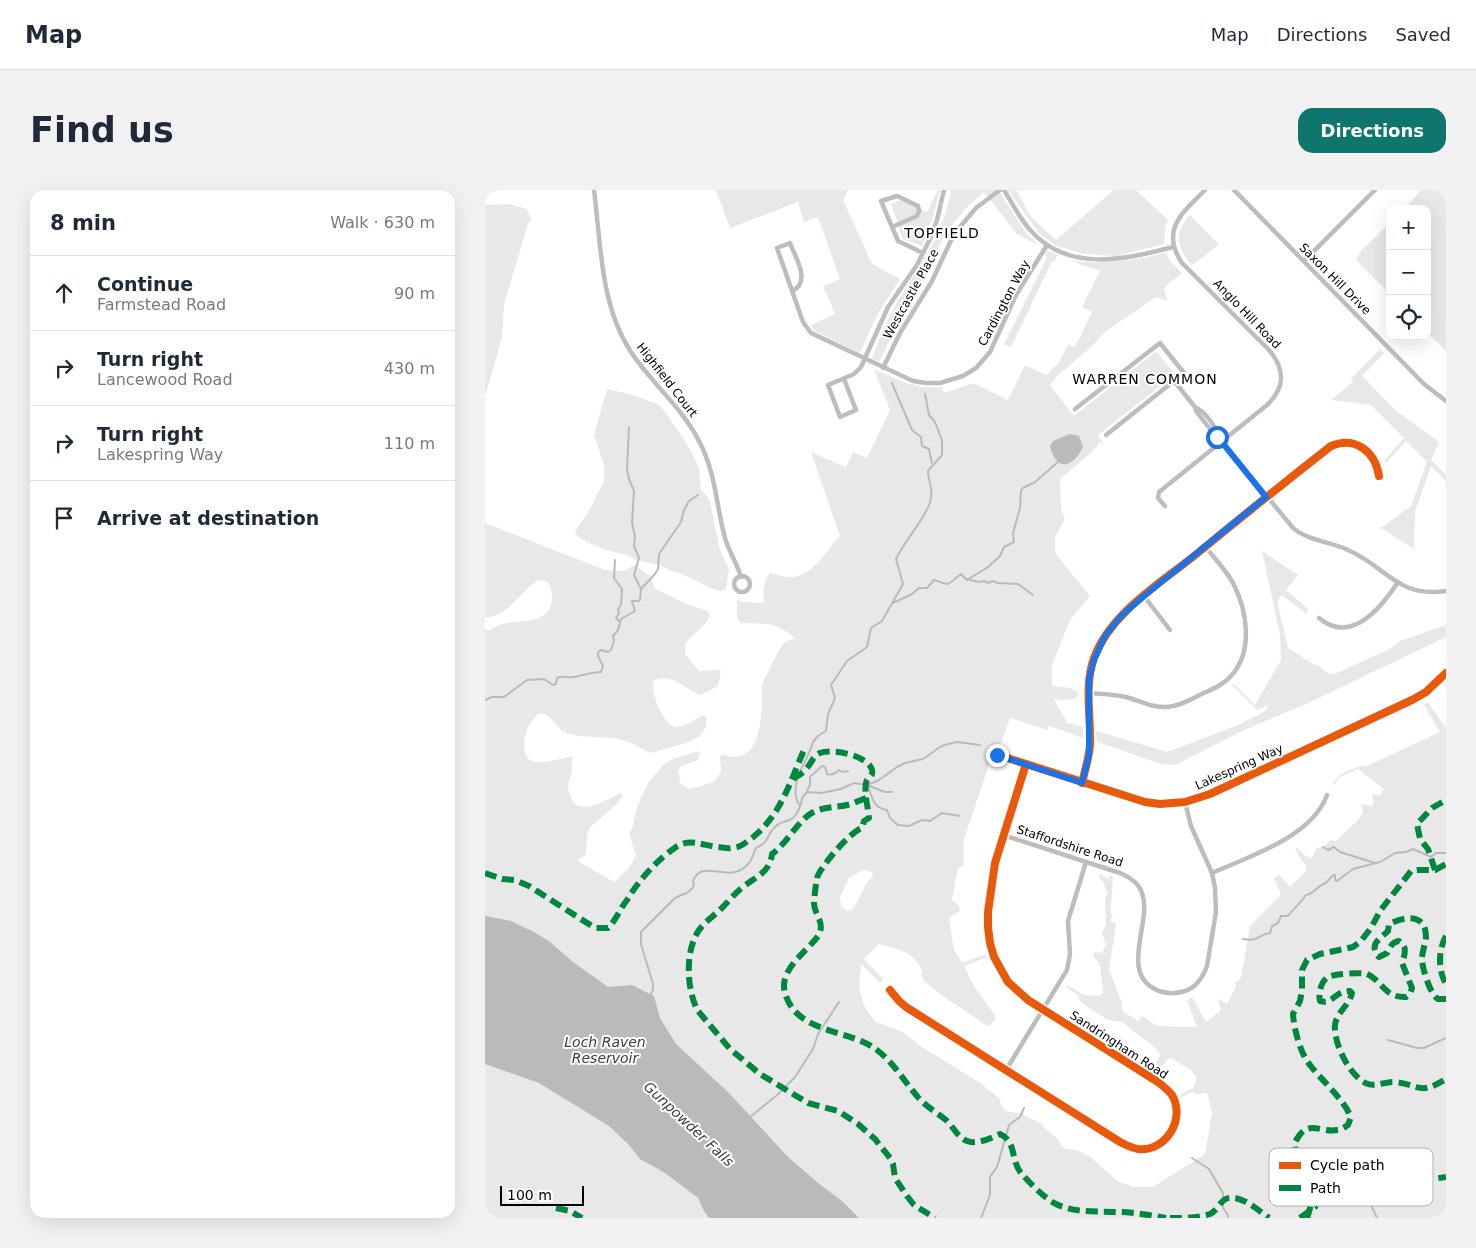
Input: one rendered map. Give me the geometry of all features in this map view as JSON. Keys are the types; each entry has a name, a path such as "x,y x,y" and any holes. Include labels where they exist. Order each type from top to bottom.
{"street":[{"name":"Highfield Court","path":"594,190 606,288 614,318 630,351 649,377 683,415 705,453 714,479 725,540 741,577"},
{"path":"844,379 856,410 840,416 828,386 858,371 888,307 923,253 937,220 944,190"},
{"name":"Westcastle Place","path":"883,368 900,332 927,289 954,234 976,208 1000,190"},
{"path":"1004,190 1030,230 1047,245 1076,256 1104,260 1136,256 1173,246 1172,238 1176,222 1205,190"},
{"name":"Saxon Hill Drive","path":"1234,190 1424,384 1446,401"},
{"path":"1304,261 1375,190"},
{"path":"892,227 917,216 918,206 897,196 881,201 898,242 923,253"},
{"name":"Cardington Way","path":"792,291 800,285 802,275 790,243 777,248 792,291 803,322 811,333 913,381 936,383 963,376 976,368 990,352 1016,295 1047,245"},
{"name":"Anglo Hill Road","path":"1165,506 1159,498 1159,492 1273,399 1279,387 1282,373 1269,350 1182,263 1173,246"},
{"path":"1075,410 1160,343 1184,373 1106,435"},
{"path":"1174,382 1195,407 1196,412 1288,524 1299,533 1351,551 1397,582 1414,591 1423,593 1446,591"},
{"path":"1082,783 1089,755 1089,679 1094,660 1105,636 1121,616 1205,546 1331,446 1343,442 1355,444 1370,455 1378,469 1379,476"},
{"path":"1089,693 1127,697 1158,707 1173,706 1215,688 1231,676 1245,647 1244,619 1232,582 1205,546"},
{"path":"1319,618 1331,626 1344,628 1349,626 1377,610 1397,582"},
{"path":"1144,596 1170,630"},
{"name":"Lakespring Way","path":"997,755 1145,802 1161,804 1185,802 1210,794 1412,700 1427,692 1446,673"},
{"name":"Sandringham Road","path":"890,990 899,1002 906,1007 1128,1146 1137,1149 1152,1148 1165,1140 1170,1134 1177,1116 1171,1093 1158,1082 1028,1000 1008,982 994,958 990,943 988,912 995,863 1026,764"},
{"path":"1211,873 1295,834 1321,808 1327,795"},
{"name":"Staffordshire Road","path":"1003,835 1127,876 1139,886 1145,911 1137,955 1139,970 1147,984 1154,989 1171,994 1179,993 1193,987 1204,974 1216,912 1216,898 1211,873 1191,826 1185,802"},
{"path":"1006,1070 1067,970 1070,954 1068,921 1086,862"}],"shaded area":[{"path":"716,190 848,190 843,200 872,264 900,279 876,317 860,353 814,331 811,325 835,314 823,286 840,279 818,217 804,222 798,202 730,228"},
{"path":"938,190 940,190 933,217 922,246 903,239 891,204 900,200 927,212"},
{"path":"951,190 998,190 1026,233 1040,246 1017,234 984,192 970,204 945,233 927,273 895,328 879,362 872,358 881,336 894,308 937,234 948,205"},
{"path":"1008,190 1016,190 1031,217 1056,240 1114,190 1136,190 1168,220 1165,227 1164,244 1116,256 1084,254 1055,245 1039,233"},
{"path":"1421,190 1446,190 1446,351 1431,336 1431,205 1408,205"},
{"path":"509,204 527,209 531,220 528,224 504,304 502,337 485,396 485,205"},
{"path":"1190,215 1219,245 1192,265 1183,252 1179,240 1181,227"},
{"path":"1386,227 1386,290 1356,260 1361,251"},
{"path":"1047,250 1058,255 1054,262 1052,261 1011,347 1004,344 1047,258 1045,255"},
{"path":"1166,253 1171,262 1182,273 1166,286 1164,290 1168,301 1156,297 1106,331 1090,348 1056,377 1050,385 1074,416 1155,352 1158,353 1173,372 1173,376 1098,435 1105,446 1100,442 1092,452 1060,479 1061,510 1065,519 1055,537 1055,553 1090,596 1070,620 1052,665 1052,686 1071,688 1079,694 1077,698 1054,700 1066,720 1065,722 1083,727 1083,738 1049,726 1047,730 1010,718 999,748 995,747 964,839 963,866 958,868 952,900 959,906 960,911 950,917 949,920 954,950 962,963 986,954 987,957 964,966 975,988 995,1015 995,1020 990,1025 986,1025 940,994 923,980 921,968 909,954 879,944 864,959 883,979 880,983 861,964 859,988 863,1003 876,1022 901,1031 922,1047 980,1083 999,1098 1005,1110 1021,1113 1043,1125 1059,1140 1061,1146 1066,1149 1077,1150 1089,1156 1119,1182 1134,1187 1153,1187 1205,1154 1212,1113 1207,1093 1196,1094 1193,1092 1179,1098 1178,1096 1194,1087 1197,1078 1191,1070 1171,1058 1155,1072 1155,1066 1160,1055 1158,1050 1122,1022 1108,1020 1085,1005 1080,1001 1078,995 1066,987 1067,985 1084,995 1099,996 1103,993 1100,964 1093,956 1094,952 1102,953 1106,945 1102,933 1106,925 1105,902 1107,892 1099,874 1108,879 1109,875 1113,877 1111,912 1113,918 1111,918 1110,922 1115,923 1116,926 1109,969 1122,1003 1122,1011 1138,1021 1142,1016 1156,1025 1197,1027 1187,1000 1192,997 1206,1022 1221,1010 1218,999 1227,1004 1236,987 1235,982 1241,978 1250,926 1281,895 1274,878 1278,875 1281,876 1290,887 1306,871 1306,866 1295,848 1312,858 1317,848 1324,846 1331,840 1336,841 1358,820 1363,812 1361,804 1372,806 1374,804 1372,795 1380,796 1384,789 1358,769 1340,777 1334,785 1332,784 1339,776 1347,771 1367,766 1440,732 1424,705 1428,702 1446,728 1446,1218 485,1218 485,629 489,631 506,623 533,620 541,617 547,613 551,605 552,596 548,582 537,581 507,609 493,616 485,617 485,523 605,570 623,571 635,565 651,577 655,589 710,614 707,622 685,643 685,654 699,671 721,671 718,686 701,695 673,680 660,679 653,681 659,708 671,725 679,727 690,723 702,715 706,717 706,726 696,738 651,753 623,740 569,734 560,729 551,718 543,714 538,714 527,730 525,753 530,760 542,762 573,756 572,773 568,787 575,804 587,807 620,793 623,794 619,802 590,827 587,835 586,855 578,860 614,882 634,860 636,855 629,834 633,826 637,807 648,783 664,764 675,758 700,752 698,760 681,766 678,772 681,784 689,789 714,782 721,772 720,756 722,754 734,757 743,755 750,750 755,742 760,721 762,685 784,643 795,638 781,628 769,624 740,623 737,618 737,600 764,603 765,583 770,573 789,577 805,573 818,562 840,536 811,452 846,467 853,452 867,458 890,410 874,369 921,387 942,387 944,393 973,383 1008,400 1025,365 1046,375 1058,364 1068,345 1075,347 1092,312 1082,307 1100,271 1071,261 1108,262","holes":["863,870 872,872 873,876 864,887 851,910 847,911 841,906 840,897 849,878"]},
{"path":"1380,349 1384,353 1362,376 1396,411 1439,442 1431,460 1446,475 1446,481 1431,466 1415,512 1414,549 1381,528 1411,506 1427,462 1406,441 1386,463 1384,461 1404,438 1371,405 1331,400 1353,382 1351,379"},
{"path":"607,389 633,395 659,405 691,451 699,469 701,489 710,501 719,547 729,570 726,589 721,591 713,589 660,565 606,550 587,542 575,533 589,511 604,481 604,465 594,435"},
{"path":"1262,551 1298,575 1286,590 1308,609 1306,614 1282,595 1277,601 1288,648 1313,664 1320,666 1330,674 1337,673 1390,649 1400,641 1446,625 1446,637 1306,704 1244,730 1175,765 1161,764 1097,742 1096,731 1167,752 1238,725 1264,712 1269,705 1257,710 1232,685 1234,684 1255,705 1281,660 1280,635"}],"water":[{"path":"1070,434 1079,436 1083,447 1070,463 1060,463 1056,460 1050,446 1053,441"},
{"name":"Loch Raven Reservoir","path":"485,916 511,921 534,932 549,941 573,962 608,987 632,985 654,996 660,1018 676,1044 729,1093 787,1156 842,1201 859,1218 709,1218 698,1198 665,1173 640,1159 628,1144 609,1126 539,1083 485,1064"}],"waterway":[{"path":"892,383 912,430 921,437 922,446 929,449 932,463"},
{"path":"650,995 653,990 653,984 641,944 641,932 674,899 690,891 694,885 693,881 698,874 704,871 725,873 741,870 750,861 756,848 765,841 771,831 777,825 794,817 800,806 795,790 799,774 813,742 826,731 828,714 835,698 831,685 847,661 867,647 871,628 882,621 903,584 896,559 926,512 931,498 928,471 942,455 942,440 935,422 929,415 925,394"},
{"path":"485,700 492,697 504,697 527,680 544,679 553,685 556,684 559,677 573,677 601,672 603,666 598,652 601,650 608,652 611,650 614,641 613,636 618,630 621,619 635,611 632,601 640,600 641,589 634,575 639,558 634,546 635,536 632,523 634,491 627,469 629,427"},
{"path":"967,580 988,567 1000,556 1004,547 1014,542 1013,533 1020,508 1021,491 1035,482 1059,461"},
{"path":"641,589 658,569 659,554 681,522 689,501 698,495"},
{"path":"615,560 614,578 622,589 621,605 616,618 620,622"},
{"path":"893,603 912,594 919,588 927,588 934,580 948,584 961,574 966,579 979,582 989,583 992,581 1018,584 1033,595"},
{"path":"801,805 802,798 807,792 821,793 841,789 854,783 867,785 879,780 897,767 923,759 940,747 948,744 957,742 980,745"},
{"path":"807,791 810,785 810,777 822,766 825,767 829,775 839,770 842,772 848,771"},
{"path":"867,785 875,804 887,810 890,818 898,825 909,826 922,820 930,821 942,813 960,816"},
{"path":"867,785 885,792 892,792"},
{"path":"1323,847 1328,850 1334,847 1340,852 1375,863"},
{"path":"1243,939 1255,939 1270,933 1272,926 1278,923 1281,916 1288,916 1306,895 1326,883 1333,875 1335,875 1335,880 1337,881 1353,869 1380,862 1395,853 1413,849 1431,857 1436,853 1446,853"},
{"path":"750,1117 776,1096 795,1077 813,1049 818,1034 839,1002"},
{"path":"1388,1040 1417,1048 1424,1048 1446,1038"},
{"path":"981,1218 990,1195 990,1177 997,1167 1009,1125 1020,1117 1024,1108"},
{"path":"1192,1158 1209,1169 1223,1193 1223,1208 1228,1218"},
{"path":"1371,1206 1377,1218"}],"marked path":[{"path":"485,873 502,879 515,880 529,886 595,928 608,928 643,878 655,864 676,847 681,844 696,843 735,848 752,838 762,829 784,797 804,750"},
{"path":"793,779 804,771 816,756 826,752 841,752 858,757 869,765 872,770 866,787 869,818 864,821 862,828 837,850 817,878 814,904 821,923 820,931 818,936 794,963 785,978 786,996 793,1008 802,1018 813,1024 866,1043 877,1050 894,1066 920,1100 946,1120 963,1139 978,1142 1000,1134 1005,1137 1011,1146 1015,1162 1021,1173 1052,1202 1063,1207 1078,1210 1129,1213 1166,1218"},
{"path":"866,798 851,804 815,811 800,823 772,854 766,869 740,890 701,927 694,938 691,948 689,981 698,1011 730,1049 760,1074 808,1103 838,1111 858,1124 875,1139 890,1158 895,1178 914,1205 935,1218"},
{"path":"1435,870 1428,849 1420,839 1417,824 1432,808 1446,800"},
{"path":"1296,1148 1296,1141 1301,1133 1306,1130 1310,1128 1338,1130 1348,1125 1351,1117 1337,1096 1306,1060 1298,1041 1293,1014 1300,1001 1302,970 1307,960 1320,954 1353,947 1361,941 1371,928 1380,911 1411,871 1435,870 1446,864"},
{"path":"1446,999 1438,999 1429,986 1422,961 1426,937 1425,929 1419,920 1413,918 1402,919 1389,924 1388,931 1375,945 1379,957 1387,953 1395,942 1399,941 1404,946 1405,951 1402,963 1412,988 1410,994 1406,997 1393,995 1372,977 1359,973 1328,977 1322,985 1319,995 1320,1001 1325,1002 1340,993 1350,991 1352,993 1336,1019 1335,1030 1338,1045 1345,1061 1362,1081 1371,1085 1395,1082 1425,1088 1446,1079"},
{"path":"1446,936 1440,954 1441,973 1446,984"},
{"path":"1433,1179 1446,1177"},
{"path":"1170,1218 1210,1214 1224,1200 1229,1198 1241,1200 1269,1218"},
{"path":"1307,1218 1311,1206"},
{"path":"1300,1218 1316,1206"},
{"path":"556,1208 570,1211 582,1218"}],"cycle path":[{"path":"1082,783 1090,745 1089,679 1091,669 1101,642 1123,614 1151,589 1331,446 1348,443 1363,448 1373,459 1379,476"},
{"path":"998,755 1145,802 1160,804 1185,802 1210,794 1412,700 1426,692 1446,673"},
{"path":"890,990 906,1007 1120,1142 1138,1149 1148,1149 1165,1140 1171,1132 1177,1114 1176,1104 1169,1091 1158,1082 1028,1000 1008,982 994,957 990,943 988,912 995,863 1026,764"}],"district":[{"name":"TOPFIELD","path":"942,233"},
{"name":"WARREN COMMON","path":"1145,379"}],"route":[{"path":"997,755 1082,783 1090,743 1089,679 1098,649 1105,636 1121,616 1144,596 1266,497 1217,437"}],"water label":[{"name":"Gunpowder Falls","path":"689,1124"}]}
